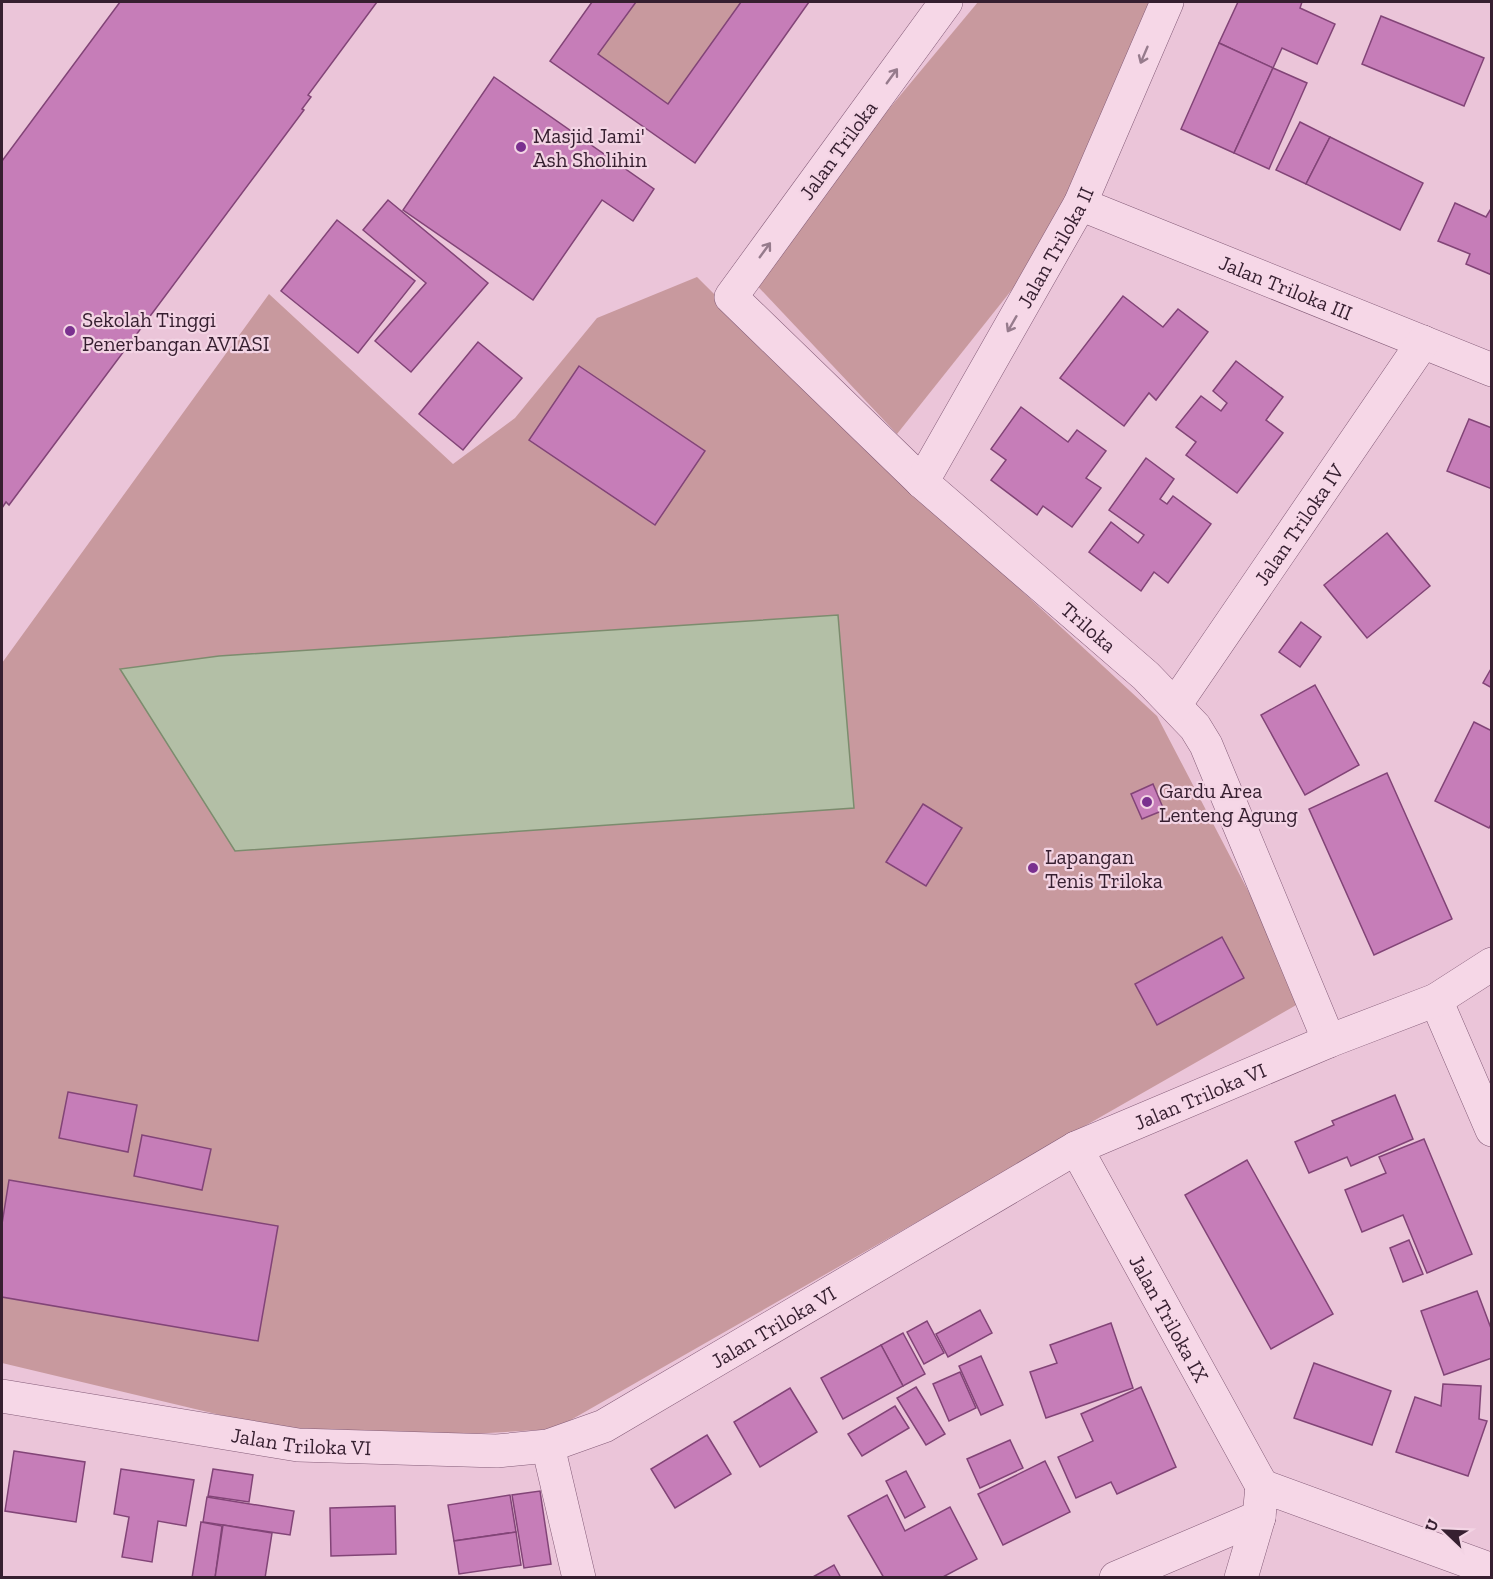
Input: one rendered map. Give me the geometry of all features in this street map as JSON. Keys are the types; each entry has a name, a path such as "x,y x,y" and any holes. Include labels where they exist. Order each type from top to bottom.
{"street":[{"name":"Jalan Triloka","path":"731,297 946,2"},
{"name":"Jalan Triloka II","path":"922,482 1080,204 1167,2"},
{"name":"Jalan Triloka III","path":"1080,204 1491,370"},
{"name":"Triloka","path":"731,297 922,482 1146,676 1195,727 1206,745 1329,1041"},
{"name":"Jalan Triloka IV","path":"1175,705 1423,342"},
{"name":"Jalan Triloka VI","path":"2,1396 298,1445 497,1451 548,1446 604,1426 1076,1148 1329,1041 1436,1000 1491,964"},
{"path":"1436,1000 1491,1130"},
{"name":"Jalan Triloka IX","path":"1076,1148 1261,1502"},
{"path":"548,1446 579,1578"},
{"path":"1241,1578 1261,1502"},
{"path":"1116,1578 1261,1502 1491,1570"}],"shaded area":[{"path":"636,2 741,2 668,104 598,54"},
{"path":"978,2 1167,2 1116,159 897,434 749,277"},
{"path":"697,277 889,468 1157,716 1305,1000 555,1429 334,1442 2,1363 2,663 269,294 453,464 515,418 597,318"},
{"path":"838,615 854,808 235,851 120,669 219,656"}],"building":[{"name":"Sekolah Tinggi Penerbangan AVIASI","path":"120,2 377,2 308,95 311,97 302,109 304,110 9,505 6,502 2,508 2,161"},
{"path":"592,2 636,2 598,54 668,104 741,2 809,2 695,163 550,61"},
{"path":"1238,2 1302,2 1300,8 1335,24 1317,64 1282,48 1273,68 1219,43"},
{"path":"1381,16 1484,58 1464,106 1362,64"},
{"path":"1219,43 1273,68 1234,153 1181,129"},
{"path":"1273,68 1307,83 1269,169 1234,153"},
{"name":"Masjid Jami' Ash Sholihin","path":"494,77 654,189 633,221 602,200 533,300 403,210"},
{"path":"1300,122 1330,137 1306,184 1276,170"},
{"path":"1330,137 1423,183 1400,230 1306,184"},
{"path":"388,200 488,283 411,372 375,341 426,283 363,230"},
{"path":"1455,203 1486,217 1492,207 1492,275 1466,264 1470,254 1438,241"},
{"path":"337,220 415,281 358,353 281,291"},
{"path":"1123,296 1163,327 1178,309 1208,332 1156,400 1149,393 1124,426 1060,378"},
{"path":"478,342 522,378 463,450 419,414"},
{"path":"1236,361 1283,397 1266,420 1283,433 1237,493 1186,455 1196,442 1176,427 1201,396 1221,411 1227,403 1213,391"},
{"path":"579,366 705,451 655,525 529,440"},
{"path":"1021,407 1068,442 1077,430 1106,451 1086,478 1101,488 1072,527 1043,506 1037,515 991,480 1006,460 991,449"},
{"path":"1469,419 1492,428 1492,489 1447,471"},
{"path":"1146,458 1174,479 1160,499 1167,504 1173,496 1211,524 1168,583 1154,572 1141,591 1089,552 1111,522 1138,543 1144,535 1109,510"},
{"path":"1387,533 1430,586 1367,638 1324,585"},
{"path":"1301,622 1321,637 1300,667 1279,652"},
{"path":"1492,667 1492,688 1483,683"},
{"path":"1315,685 1359,765 1305,795 1261,715"},
{"path":"1474,722 1492,731 1492,823 1489,828 1435,801"},
{"path":"1387,773 1452,919 1374,955 1309,809"},
{"name":"Gardu Area Lenteng Agung","path":"1153,784 1164,810 1142,819 1131,794"},
{"path":"923,804 962,828 926,886 886,862"},
{"path":"1222,937 1244,978 1157,1025 1135,984"},
{"path":"68,1092 137,1105 128,1152 59,1138"},
{"path":"1395,1095 1413,1139 1351,1166 1347,1157 1309,1173 1295,1142 1334,1125 1332,1121"},
{"path":"142,1135 211,1149 202,1190 134,1176"},
{"path":"1424,1139 1472,1254 1427,1273 1403,1215 1362,1232 1345,1190 1386,1173 1379,1157"},
{"path":"1247,1160 1333,1314 1271,1349 1185,1195"},
{"path":"9,1180 278,1226 258,1341 2,1297 2,1224"},
{"path":"1409,1240 1423,1274 1403,1282 1390,1248"},
{"path":"1477,1291 1492,1331 1492,1358 1444,1375 1421,1311"},
{"path":"980,1310 992,1333 948,1357 936,1334"},
{"path":"927,1321 944,1353 924,1364 907,1332"},
{"path":"1111,1323 1133,1388 1046,1418 1030,1372 1057,1363 1050,1345"},
{"path":"903,1333 925,1374 903,1386 881,1345"},
{"path":"881,1345 903,1386 843,1419 821,1378"},
{"path":"981,1356 1003,1405 981,1415 959,1366"},
{"path":"1314,1363 1391,1391 1372,1445 1294,1418"},
{"path":"960,1372 976,1408 949,1421 933,1384"},
{"path":"1443,1384 1481,1386 1479,1419 1487,1421 1468,1476 1396,1452 1415,1397 1441,1406"},
{"path":"916,1387 945,1434 926,1445 897,1398"},
{"path":"1141,1387 1176,1467 1117,1494 1111,1482 1076,1498 1058,1457 1093,1441 1081,1414"},
{"path":"790,1388 817,1432 760,1467 734,1422"},
{"path":"895,1406 909,1428 862,1456 848,1434"},
{"path":"707,1435 731,1474 675,1508 651,1469"},
{"path":"1010,1440 1023,1468 980,1488 967,1459"},
{"path":"14,1451 85,1462 76,1522 5,1511"},
{"path":"1045,1461 1070,1512 1003,1545 978,1494"},
{"path":"121,1469 194,1480 186,1526 158,1521 152,1562 122,1557 129,1517 114,1514"},
{"path":"213,1469 253,1475 249,1502 208,1496"},
{"path":"906,1471 925,1507 905,1518 886,1481"},
{"path":"540,1491 551,1564 524,1568 512,1495"},
{"path":"510,1495 516,1532 454,1541 448,1505"},
{"path":"887,1495 905,1531 950,1507 977,1559 941,1578 884,1578 848,1516"},
{"path":"207,1497 294,1511 290,1535 203,1522"},
{"path":"395,1506 396,1554 331,1556 330,1508"},
{"path":"201,1522 222,1526 215,1578 192,1578"},
{"path":"223,1525 272,1533 265,1578 215,1578"},
{"path":"516,1532 521,1565 459,1574 454,1541"},
{"path":"834,1565 841,1578 811,1578"}],"place":[{"name":"Masjid Jami' Ash Sholihin","path":"521,147"},
{"name":"Sekolah Tinggi Penerbangan AVIASI","path":"70,331"},
{"name":"Gardu Area Lenteng Agung","path":"1147,802"},
{"name":"Lapangan Tenis Triloka","path":"1033,868"}]}
